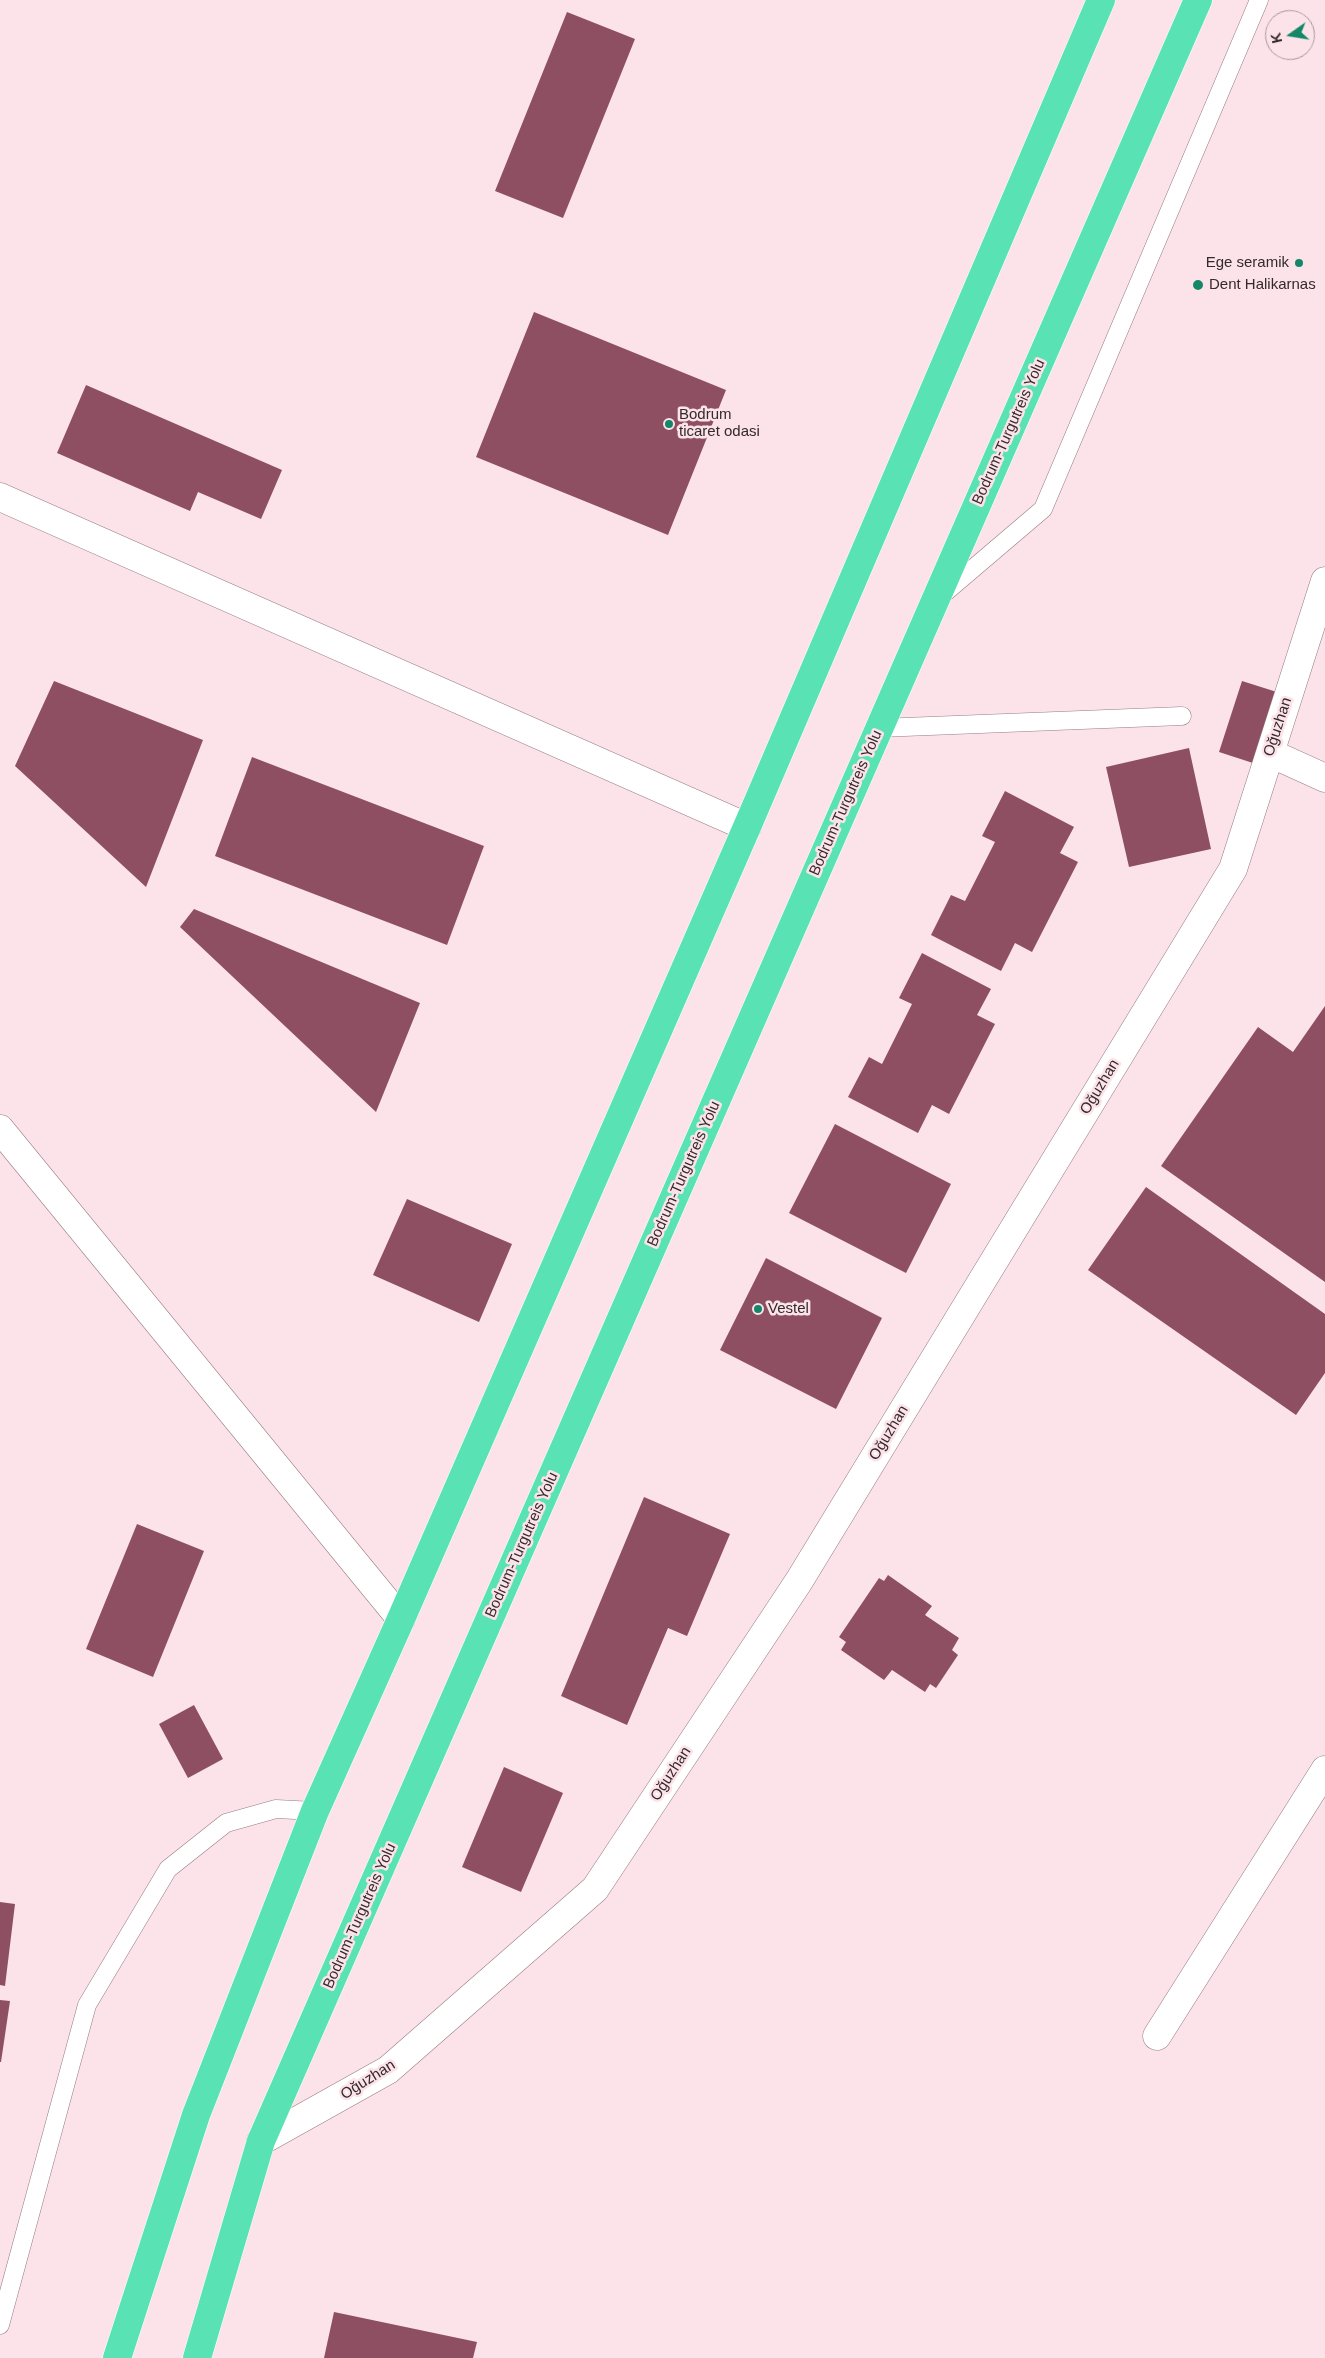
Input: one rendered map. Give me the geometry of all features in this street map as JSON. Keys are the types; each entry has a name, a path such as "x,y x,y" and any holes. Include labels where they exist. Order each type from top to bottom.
{"highway":[{"path":"118,2358 196,2116 315,1811 747,827 1101,0"},
{"name":"Bodrum-Turgutreis Yolu","path":"197,2358 261,2141 1198,0"}],"street":[{"path":"0,497 747,827"},
{"name":"Oğuzhan","path":"261,2141 388,2070 595,1889 799,1581 1233,869 1325,581"},
{"path":"1270,753 1325,778"},
{"path":"0,1129 401,1618"},
{"path":"1157,2036 1325,1770"}],"lane":[{"path":"936,601 1043,509 1259,0"},
{"path":"879,728 1182,716"},
{"path":"0,2325 87,2005 168,1870 226,1823 276,1809 315,1811"}],"building":[{"path":"567,12 635,39 563,218 495,191"},
{"path":"534,312 726,390 668,535 476,457"},
{"path":"86,385 282,470 261,519 198,492 190,511 57,453"},
{"path":"54,681 203,740 146,887 15,766"},
{"path":"1242,681 1280,693 1256,764 1219,752"},
{"path":"1189,748 1211,849 1129,867 1106,767"},
{"path":"252,757 484,846 447,945 215,856"},
{"path":"1005,791 1074,827 1060,853 1078,862 1032,952 1015,943 1001,971 931,935 951,895 965,901 995,842 982,836"},
{"path":"194,909 420,1003 376,1112 180,927"},
{"path":"922,953 991,989 977,1015 995,1024 949,1114 932,1105 918,1133 848,1097 869,1057 882,1064 912,1004 899,998"},
{"path":"1325,1006 1325,1282 1161,1166 1258,1027 1293,1052"},
{"path":"835,1124 951,1184 906,1273 789,1213"},
{"path":"1146,1187 1325,1314 1325,1373 1296,1415 1088,1270"},
{"path":"407,1199 512,1244 479,1322 373,1275"},
{"path":"766,1258 882,1318 836,1409 720,1350"},
{"path":"644,1497 730,1534 687,1636 668,1628 627,1725 561,1696"},
{"path":"137,1524 204,1551 153,1677 86,1649"},
{"path":"888,1575 932,1606 925,1615 959,1638 952,1650 958,1655 936,1688 930,1684 925,1692 892,1670 884,1680 841,1650 846,1642 839,1637 879,1578 884,1581"},
{"path":"194,1705 223,1759 188,1778 159,1724"},
{"path":"504,1767 563,1793 521,1892 462,1867"},
{"path":"0,1902 15,1904 5,1986 0,1985"},
{"path":"0,2000 10,2001 1,2062 0,2062"},
{"path":"334,2312 477,2342 473,2358 324,2358"}],"place":[{"name":"Ege seramik","path":"1299,263"},
{"name":"Dent Halikarnas","path":"1198,285"},
{"name":"Bodrum ticaret odasi","path":"669,424"},
{"name":"Vestel","path":"758,1309"}]}
